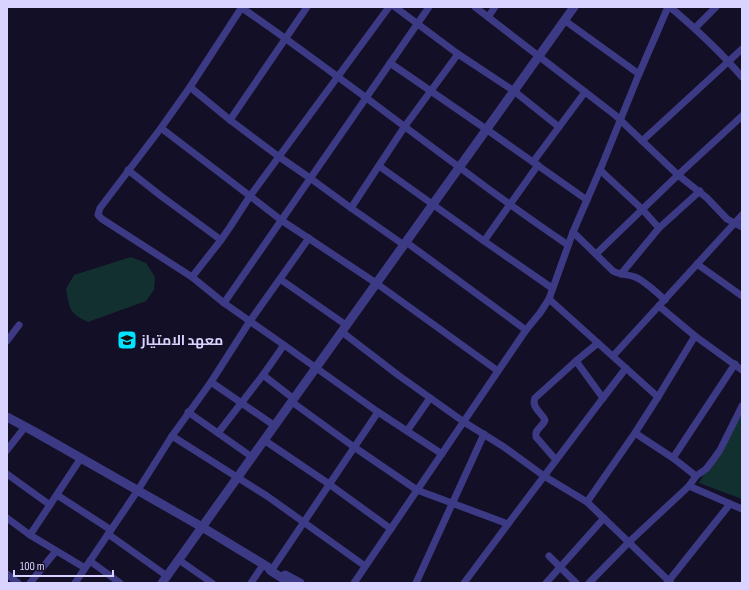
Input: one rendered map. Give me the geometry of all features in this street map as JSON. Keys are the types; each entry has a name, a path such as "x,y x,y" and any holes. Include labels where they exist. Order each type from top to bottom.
{"street":[{"path":"442,454 378,412 224,303 192,277 99,217 98,215 100,208 190,86 242,7 459,167 568,245"},
{"path":"230,120 307,7"},
{"path":"192,277 221,240 278,156 388,7"},
{"path":"395,7 458,54 514,90 559,127"},
{"path":"224,303 428,7"},
{"path":"475,7 620,120 678,175 700,191 727,219 742,228"},
{"path":"488,17 496,7"},
{"path":"57,495 109,532 165,579 574,7"},
{"path":"354,583 526,330 549,299 586,200 600,170 638,74 669,7 695,28 742,77"},
{"path":"695,28 716,7"},
{"path":"564,20 638,74"},
{"path":"642,141 742,49"},
{"path":"351,208 405,126 458,54"},
{"path":"390,64 486,129 586,200"},
{"path":"190,86 230,120 278,156 351,208 405,243 526,330"},
{"path":"484,241 510,204 559,127 585,92"},
{"path":"596,254 742,116"},
{"path":"160,128 281,220 376,283 498,371"},
{"path":"379,166 552,288"},
{"path":"128,170 221,240"},
{"path":"600,170 660,228"},
{"path":"621,274 660,228 700,191"},
{"path":"613,356 742,215"},
{"path":"573,232 613,271 640,280 665,300"},
{"path":"75,583 138,490 188,412 211,382 250,321 308,238"},
{"path":"697,264 742,296"},
{"path":"280,279 344,328 398,375 464,422 504,446 544,476 587,502 669,582 730,504"},
{"path":"549,299 658,397"},
{"path":"659,306 695,336 742,370"},
{"path":"7,341 19,325"},
{"path":"587,502 635,433 695,336"},
{"path":"556,460 535,435 536,430 545,420 534,405 534,400 576,360 598,343"},
{"path":"218,433 263,375 284,344"},
{"path":"576,360 603,398"},
{"path":"673,458 735,364"},
{"path":"464,583 626,368"},
{"path":"263,375 354,448 418,490 508,524"},
{"path":"211,382 275,426"},
{"path":"407,431 430,398"},
{"path":"589,583 629,542 689,486 696,476 706,469 720,450 742,406"},
{"path":"188,412 252,457"},
{"path":"251,583 269,568 304,522 378,412"},
{"path":"7,417 202,527 269,568 290,583"},
{"path":"7,450 25,427"},
{"path":"635,433 673,458 696,476"},
{"path":"416,583 484,434"},
{"path":"172,436 267,496 365,566"},
{"path":"264,440 330,484 391,529"},
{"path":"30,535 81,458"},
{"path":"7,474 50,505"},
{"path":"689,486 742,509"},
{"path":"546,583 604,518"},
{"path":"7,529 10,520 30,535 85,568"},
{"path":"30,583 56,551"},
{"path":"549,556 576,583"},
{"path":"179,560 212,583"},
{"path":"90,561 120,583"},
{"path":"269,568 300,583"},
{"path":"7,574 18,583"}],"green space":[{"path":"131,257 146,263 155,277 154,290 146,301 88,322 73,313 69,305 66,289 74,275"},
{"path":"742,403 742,499 699,483"}],"place":[{"name":"معهد الامتياز","path":"127,340"}]}
